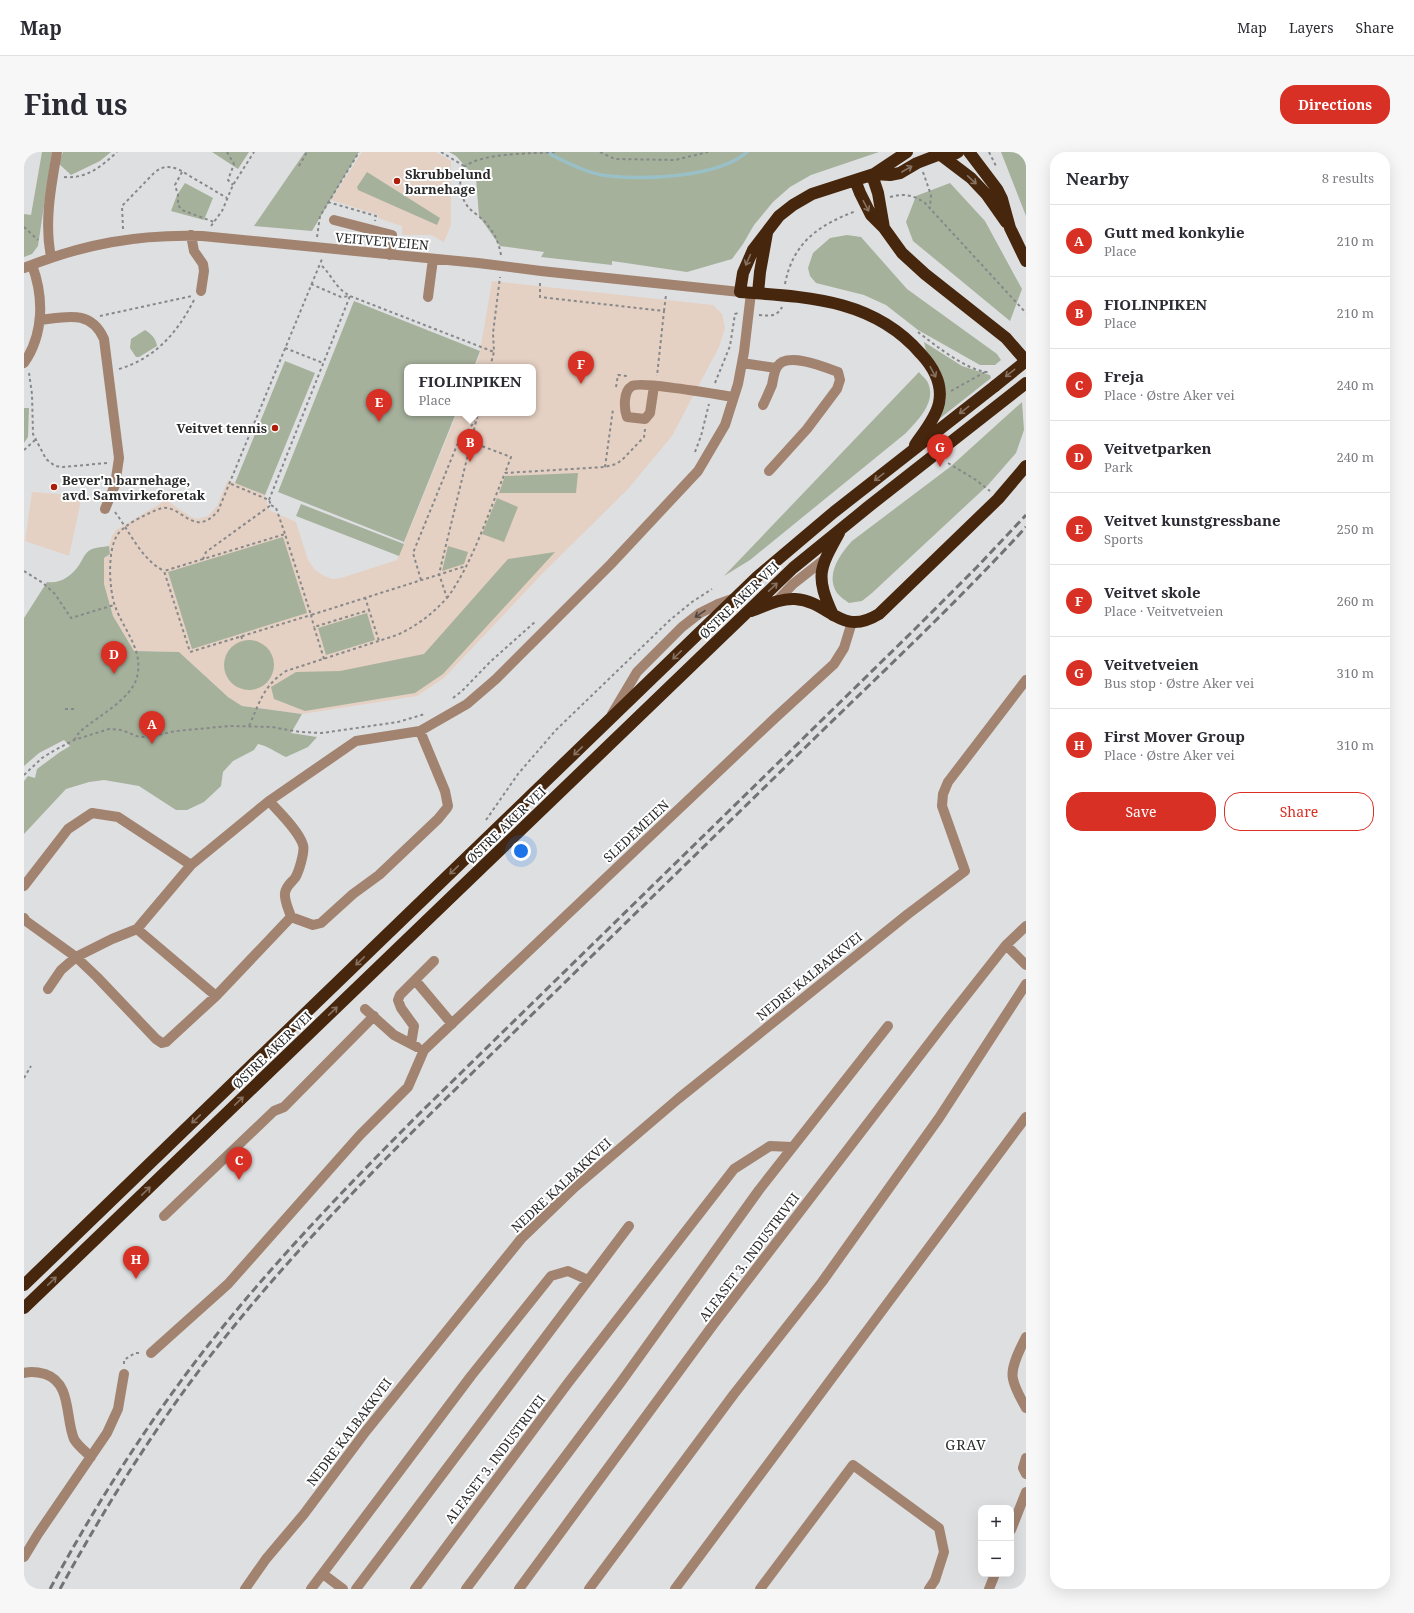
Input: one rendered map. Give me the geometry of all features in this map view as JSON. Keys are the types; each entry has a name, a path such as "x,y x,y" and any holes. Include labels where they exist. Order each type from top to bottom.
{"highway":[{"path":"750,293 743,273 747,261 752,250 779,216 804,197 873,174 907,152"},
{"path":"873,174 890,175 900,172 938,154 949,157 958,152"},
{"path":"969,152 997,189 1002,199 1010,228 1026,261"},
{"path":"938,154 971,178 987,194 1010,228"},
{"path":"873,174 884,228"},
{"path":"855,180 871,215 884,228 895,245 911,262 996,330 1026,361"},
{"path":"750,293 760,272 767,232"},
{"path":"750,293 814,299 846,306 859,310 914,336 938,381 940,390 939,405 909,453"},
{"name":"ØSTRE AKER VEI","path":"24,1285 735,598 807,534 1026,361"},
{"name":"ØSTRE AKER VEI","path":"24,1308 792,568 1026,383"},
{"path":"744,614 782,599 797,599 807,601 843,620 852,622 865,621 879,614 998,499 1026,466"},
{"path":"833,615 822,590 821,576 825,559 841,528"}],"street":[{"path":"51,257 48,243 48,205 57,152"},
{"path":"334,220 392,235 390,255"},
{"path":"191,235 192,247 203,264 204,271 201,291"},
{"name":"VEITVETVEIEN","path":"28,267 51,257 84,247 119,239 150,236 191,235 750,293"},
{"path":"428,297 433,259"},
{"path":"25,365 33,347 40,320 40,292 28,267"},
{"path":"48,989 61,970 76,957 112,939 137,929 191,865 269,801 356,741 420,731 467,704 496,679 616,558 698,471 724,425 734,397 742,363 750,293"},
{"path":"40,320 80,317 91,321 100,331 104,339 119,458 115,485 105,507"},
{"path":"742,363 776,368 789,360 803,361 838,372 840,380 837,389 807,429 769,470"},
{"path":"763,406 776,368"},
{"path":"655,382 650,414 645,419 627,417 625,413 626,392 631,386 636,384 655,382 734,397"},
{"path":"776,602 793,584 825,559"},
{"path":"606,724 627,686 637,672 682,627 700,613 735,598"},
{"name":"SLEDEMEIEN","path":"424,1050 834,664 844,648 852,622"},
{"name":"NEDRE KALBAKKVEI","path":"245,1589 266,1560 304,1514 366,1431 521,1239 575,1187 678,1099 908,914 965,871 942,806 943,794 948,782 1026,680"},
{"path":"291,917 314,925 322,923 353,894 379,875 438,819 447,808 448,806 445,791 420,731"},
{"path":"269,801 298,836 304,846 295,878 289,884 285,892 285,899 291,917"},
{"path":"24,886 68,829 92,813 118,817 191,865"},
{"path":"25,921 76,957 156,1039 162,1043 166,1042 216,996 291,917"},
{"name":"ALFASET 3. INDUSTRIVEI","path":"519,1589 713,1325 950,1016 1006,945 1026,926"},
{"path":"137,929 216,996"},
{"path":"1006,945 1026,965"},
{"path":"411,1044 414,1026 401,1008 398,1000 400,995 434,962"},
{"path":"415,980 452,1024"},
{"path":"589,1589 734,1394 822,1282 939,1118 1026,984"},
{"path":"151,1353 228,1284 360,1135 408,1087 424,1050 394,1035 365,1009"},
{"path":"164,1216 274,1111 284,1107 363,1029 374,1016"},
{"path":"466,1589 621,1382 758,1190 888,1026"},
{"path":"675,1589 1026,1117"},
{"name":"ALFASET 3. INDUSTRIVEI","path":"414,1589 568,1383 734,1169 770,1146 792,1147"},
{"path":"356,1589 628,1226"},
{"path":"311,1589 471,1376 551,1276 568,1271 588,1280"},
{"path":"1026,1337 1017,1354 1012,1377 1017,1392 1026,1408"},
{"path":"24,1373 31,1372 47,1375 55,1380 61,1387 65,1397 73,1437 77,1444 90,1457"},
{"path":"24,1558 38,1534 107,1434 118,1409 124,1374"},
{"path":"1026,1458 1023,1468 1026,1474"},
{"path":"760,1589 853,1465 939,1528 944,1552 935,1580 929,1589"},
{"path":"1014,1522 1026,1492"},
{"path":"323,1574 343,1589"},
{"path":"989,1589 994,1577"}],"path":[{"path":"53,176 72,178 83,176 100,167 117,152"},
{"path":"227,152 234,164 228,180 233,185"},
{"path":"210,227 222,211 233,185 254,152"},
{"path":"299,166 307,152"},
{"path":"317,237 320,216 359,152"},
{"path":"441,152 464,167"},
{"path":"491,364 494,352 493,333 502,267 498,239 489,226 468,207 462,195 460,182 464,167 477,160 491,157 557,152"},
{"path":"600,152 615,159 675,160 708,152"},
{"path":"123,229 122,206 155,172 166,167 182,172 227,198"},
{"path":"922,171 931,195 930,209"},
{"path":"182,172 175,185 178,195 179,208 214,222"},
{"path":"887,199 900,195 912,196 919,199 1026,313"},
{"path":"328,202 376,216 372,230"},
{"path":"785,287 791,264 805,242 826,224 858,210"},
{"path":"24,227 39,241"},
{"path":"74,740 83,729 128,694 137,676 138,664 134,642 114,605 109,569 117,535 124,527 157,509 165,507 196,522 207,520 218,511 322,259"},
{"path":"320,264 329,274 337,287 350,296 494,352"},
{"path":"540,283 540,297 664,311"},
{"path":"311,284 341,297 350,296"},
{"path":"91,321 99,316 197,295 181,323 165,343 144,359 108,372"},
{"path":"655,382 666,295"},
{"path":"324,659 285,534 276,508 271,505 269,500 350,296"},
{"path":"758,315 776,315 783,305"},
{"path":"692,458 701,436 712,394 730,346 735,313"},
{"path":"914,336 951,356 986,372 947,394"},
{"path":"285,348 323,363"},
{"path":"25,365 31,381 33,434 46,459 55,466 63,467 110,463"},
{"path":"616,390 618,375 633,376"},
{"path":"605,467 614,406"},
{"path":"447,598 439,574 477,416"},
{"path":"505,473 605,467 616,464 622,460 644,437 645,419"},
{"path":"421,580 413,554 457,445 476,420"},
{"path":"24,450 35,440"},
{"path":"249,726 265,689 286,671 397,635 418,624 447,598 457,584 466,566 511,457 471,442"},
{"path":"948,463 976,480 991,492"},
{"path":"230,484 269,500"},
{"path":"203,559 206,552 271,505"},
{"path":"105,507 114,511 146,558 155,566 164,571 190,652 466,566"},
{"path":"164,571 285,534"},
{"path":"24,571 43,583 55,594 71,618 114,605"},
{"path":"484,825 518,774 550,736 670,620 700,596 712,589"},
{"path":"365,597 379,641"},
{"path":"314,627 369,610"},
{"path":"448,702 462,691 491,661 538,620"},
{"path":"241,636 242,641"},
{"path":"64,709 74,709"},
{"path":"24,775 42,758 55,750 74,740 109,729 122,730 139,736 148,737 176,731 208,727 249,726 322,733 398,722 429,712"},
{"path":"24,1078 31,1066"},
{"path":"124,1374 124,1360 135,1353 151,1353"}],"shaded area":[{"name":"Skrubbelund barnehage","path":"362,152 436,152 451,161 451,225 444,242 431,235 402,235 402,226 378,218 378,215 331,200"},
{"path":"492,281 713,305 722,314 725,328 719,347 672,436 628,489 542,574 444,678 417,696 302,714 242,706 227,696 179,652 134,651 113,616 104,584 104,558 110,554 109,546 112,536 116,530 166,500 191,517 197,519 208,516 217,506 228,480 265,495 269,510 296,522 308,560 315,570 324,576 332,579 341,578 397,560 456,416 536,416 536,364 476,364 479,357"},
{"path":"32,492 82,496 69,556 25,541"}],"green space":[{"path":"42,152 52,152 38,246 32,254 24,257 24,214 31,215"},
{"path":"63,152 111,152 100,161 71,175 58,163"},
{"path":"212,152 249,152 238,169"},
{"path":"305,152 359,152 312,231 254,226"},
{"path":"449,152 879,152 811,175 790,187 773,202 754,225 732,259 687,272 612,261 612,265 541,257 544,252 500,246 479,216 476,178 456,156"},
{"path":"1001,152 1026,152 1026,216"},
{"path":"367,172 440,218 437,225 358,190 357,187"},
{"path":"185,183 213,198 204,220 171,211 177,195"},
{"path":"950,183 985,221 1022,289 1010,321 913,241 906,222 916,196"},
{"path":"847,235 861,237 907,289 997,354 1001,360 995,365 980,365 918,330 886,305 864,295 816,283 810,276 808,268 813,253 830,238"},
{"path":"354,301 480,351 475,364 404,364 404,416 455,416 404,542 278,492"},
{"path":"145,330 153,336 157,346 139,357 136,357 130,348 131,339"},
{"path":"924,342 962,366 990,375 991,378 934,423 946,400 946,390 940,370 927,355"},
{"name":"Veitvet tennis","path":"285,361 315,373 265,495 235,483"},
{"path":"919,372 927,381 930,388 930,396 925,410 906,433 750,560 724,576"},
{"path":"1022,402 1024,430 1016,453 988,485 862,601 849,603 840,596 834,586 833,572 839,558 852,541 950,467"},
{"path":"24,408 29,408 28,437 24,443"},
{"path":"578,473 576,493 499,493 505,476"},
{"path":"497,498 518,507 504,542 482,534"},
{"path":"301,504 404,544 399,556 296,516"},
{"path":"283,537 307,613 192,649 168,572"},
{"path":"109,546 110,554 104,558 104,584 113,616 134,651 179,652 228,697 242,706 302,714 291,733 317,737 308,747 286,757 258,744 254,750 233,761 223,772 221,786 204,802 187,810 176,810 139,786 104,780 89,782 66,789 24,834 24,781 28,776 35,778 37,769 70,746 64,740 39,753 24,766 24,618 47,582 56,582 69,576 90,550"},
{"path":"448,546 468,552 464,564 442,571"},
{"path":"555,552 443,674 415,693 305,711 274,699 271,687 296,672 340,671 424,654 508,559"},
{"path":"367,613 375,640 326,655 318,628"},
{"path":"249,640 263,644 270,651 274,665 270,679 263,686 249,690 235,686 228,679 224,665 228,651 235,644"}],"waterway":[{"path":"548,152 569,164 592,173 625,177 662,177 701,172 719,167 735,160 747,152"}],"railway":[{"path":"50,1589 120,1470 178,1385 225,1324 307,1230 423,1110 912,632 1026,515"},
{"path":"60,1589 128,1474 184,1391 238,1321 311,1237 426,1118 925,631 1026,527"}],"place":[{"name":"Skrubbelund barnehage","path":"397,181"},
{"name":"Veitvet skole","path":"581,384"},
{"name":"Veitvet kunstgressbane","path":"379,422"},
{"name":"Veitvet tennis","path":"275,428"},
{"name":"FIOLINPIKEN","path":"470,462"},
{"name":"Veitvetveien","path":"940,467"},
{"name":"Bever'n barnehage, avd. Samvirkeforetak","path":"54,487"},
{"name":"Veitvetparken","path":"114,674"},
{"name":"Gutt med konkylie","path":"152,744"},
{"name":"Freja","path":"239,1180"},
{"name":"First Mover Group","path":"136,1279"}],"district":[{"name":"GRAV","path":"966,1444"}]}
